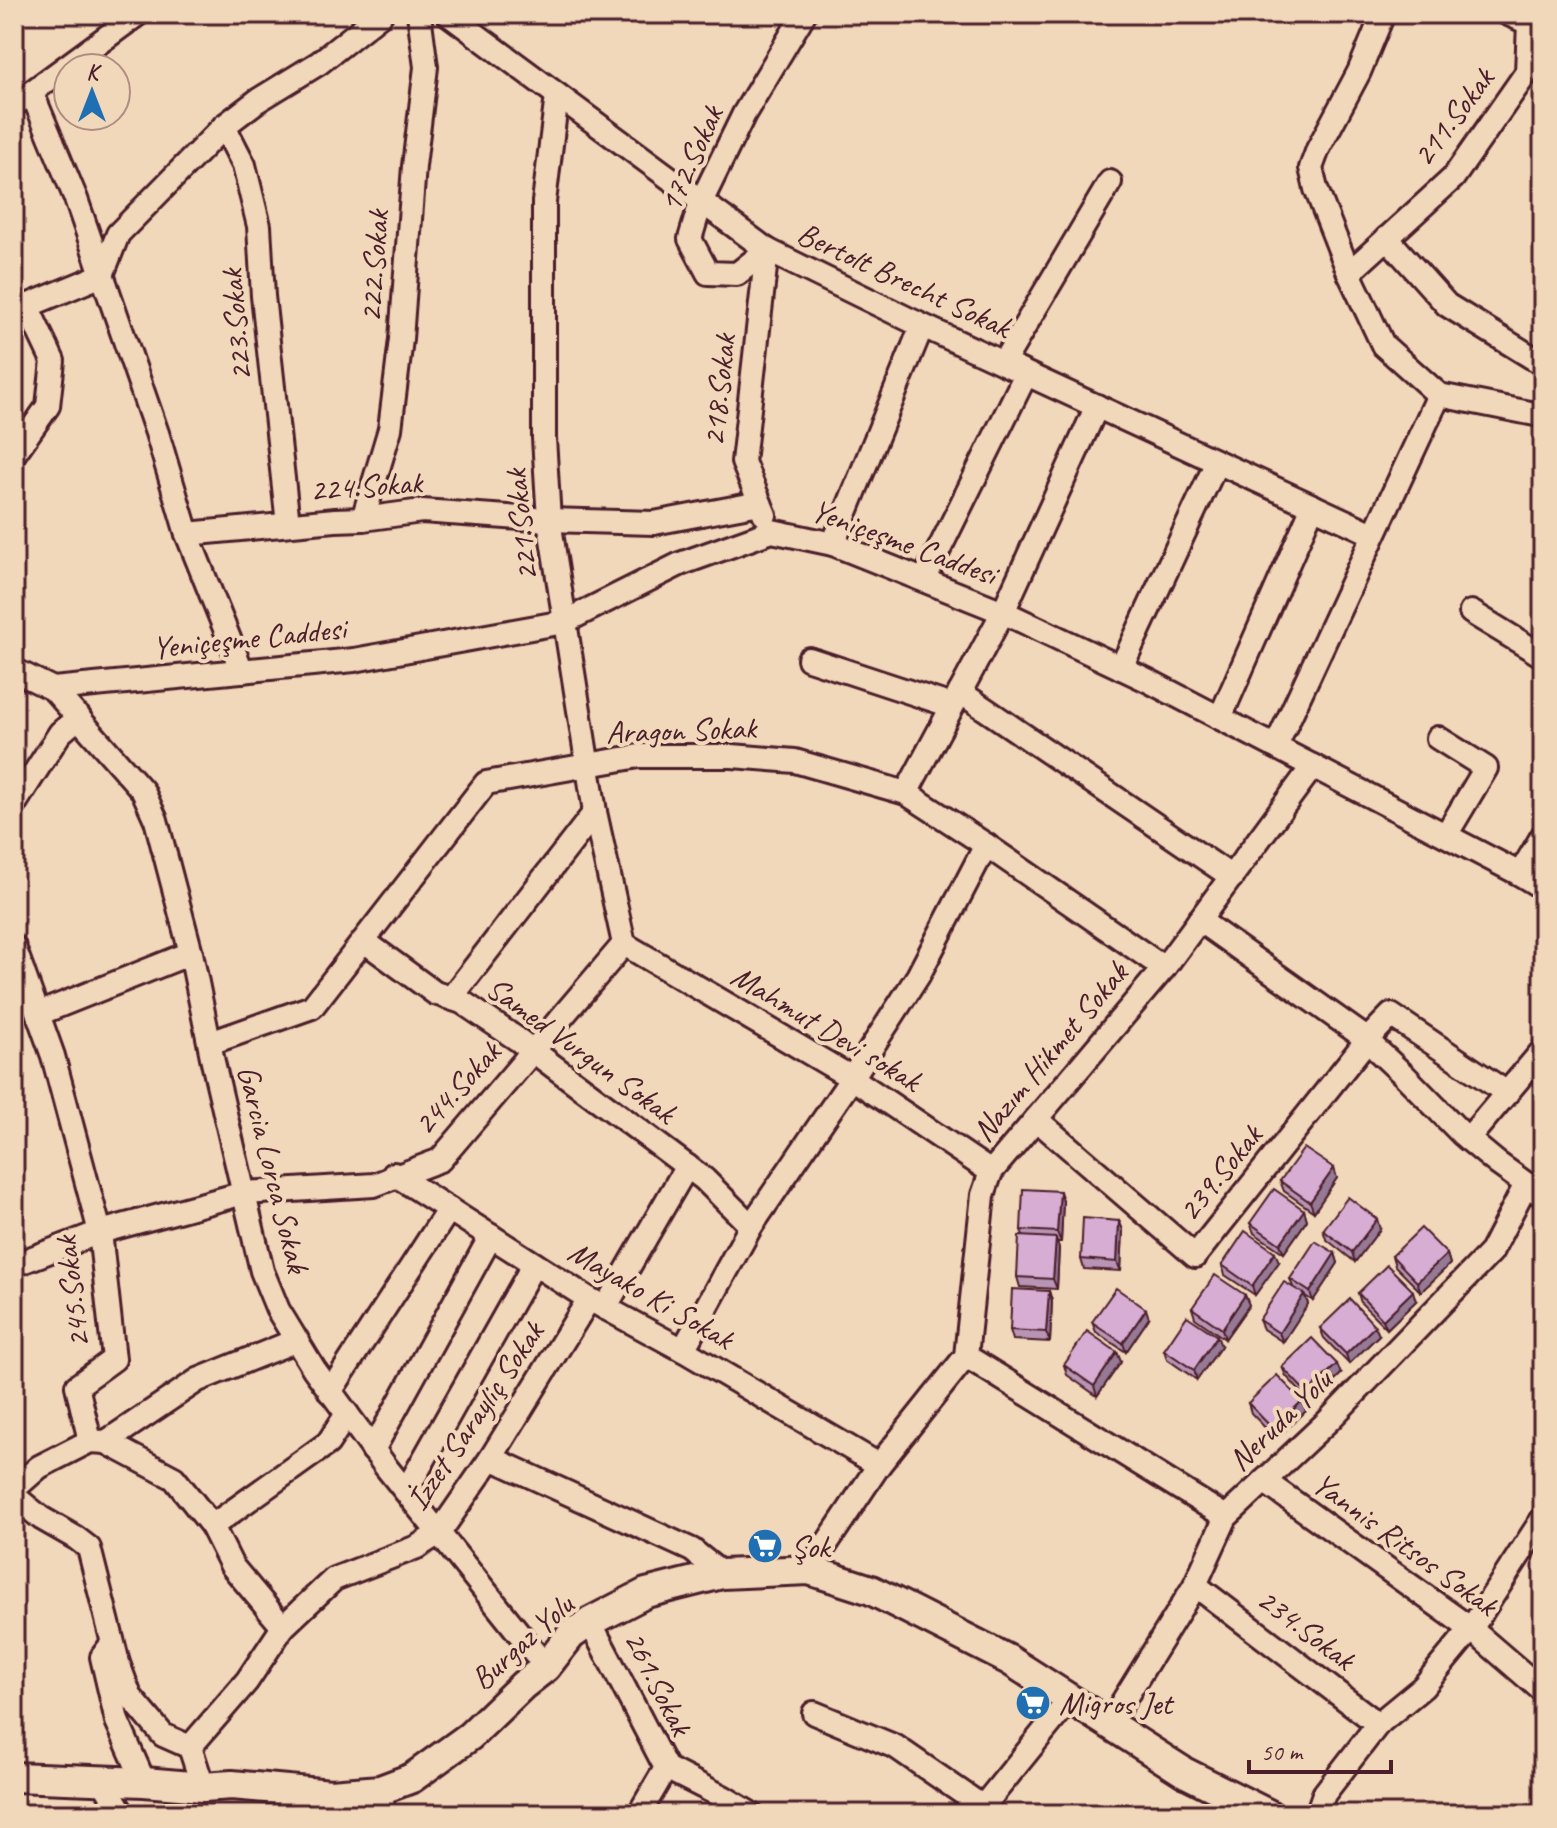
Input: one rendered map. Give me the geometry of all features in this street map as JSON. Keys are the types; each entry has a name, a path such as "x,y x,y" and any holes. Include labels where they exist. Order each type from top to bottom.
{"street":[{"path":"138,14 19,100 76,199 157,433 187,534 242,671"},
{"path":"14,454 48,406 53,361 20,311 102,275 118,234 224,126 257,101 319,63 381,14"},
{"name":"222.Sokak","path":"363,519 390,429 401,339 414,166 426,67 419,14"},
{"name":"Bertolt Brecht Sokak","path":"448,14 767,250 922,326 1373,534"},
{"name":"172.Sokak","path":"767,250 737,274 708,273 690,239 701,202 744,114 804,14"},
{"path":"1383,14 1359,72 1311,168 1316,189 1349,273 1383,345 1439,395 1542,416"},
{"path":"1508,14 1536,19"},
{"name":"211.Sokak","path":"1349,273 1453,178 1527,72 1536,19"},
{"name":"221.Sokak","path":"557,95 544,202 544,438 549,520 595,812 624,944"},
{"name":"223.Sokak","path":"224,126 244,165 259,226 263,296 288,524"},
{"path":"1003,363 1110,182"},
{"path":"1387,238 1447,305 1538,361"},
{"name":"218.Sokak","path":"767,250 743,462 772,531"},
{"path":"833,544 922,326"},
{"path":"924,580 1026,374"},
{"path":"1276,746 1439,395"},
{"path":"906,793 1003,612 1097,406"},
{"path":"1121,668 1217,462"},
{"name":"224.Sokak","path":"187,534 422,511 549,520 654,523 760,503"},
{"path":"1220,718 1313,506"},
{"name":"Yeniçeşme Caddesi","path":"53,689 354,660 564,622 680,564 772,531 833,544 1003,612 1276,746 1543,888"},
{"path":"1471,612 1543,656"},
{"path":"809,659 956,699 1232,877"},
{"path":"14,670 53,689"},
{"name":"Garcia Lorca Sokak","path":"53,689 143,791 156,820 191,953 262,1271 278,1310 330,1392 373,1450 546,1667"},
{"path":"14,805 60,733 79,717"},
{"path":"1438,738 1486,768 1446,835"},
{"name":"Aragon Sokak","path":"210,1043 312,1007 486,783 639,756 732,756 795,761 906,793 1164,968"},
{"name":"Nazım Hikmet Sokak","path":"966,1356 983,1195 991,1172 1164,968 1313,766"},
{"path":"451,998 595,812"},
{"path":"1520,874 1543,835"},
{"path":"683,1350 751,1226 918,976 986,845"},
{"path":"1199,920 1367,1040 1468,1139 1534,1190"},
{"name":"Samed Vurgun Sokak","path":"364,941 435,993 462,1002 533,1051 704,1179 751,1226"},
{"name":"244.Sokak","path":"14,1265 100,1232 244,1193 374,1185 440,1160 624,944"},
{"name":"Mahmut Devi sokak","path":"624,944 852,1078 991,1172"},
{"name":"245.Sokak","path":"14,947 53,1056 100,1232 114,1359 77,1386 98,1442"},
{"path":"38,1014 191,953"},
{"path":"1367,1040 1391,1015 1507,1093"},
{"name":"239.Sokak","path":"1036,1119 1195,1256 1367,1040"},
{"path":"1468,1139 1543,1050"},
{"name":"İzzet Sarayliç Sokak","path":"190,1747 247,1681 283,1627 334,1579 417,1547 439,1533 687,1166"},
{"name":"Mayako Ki Sokak","path":"395,1175 597,1303 879,1465"},
{"name":"Neruda Yolu","path":"1109,1724 1195,1585 1226,1517 1329,1420 1491,1252 1534,1190"},
{"path":"330,1392 449,1209"},
{"path":"373,1450 491,1236"},
{"path":"406,1491 534,1264"},
{"path":"14,1489 39,1467 98,1442 198,1380 297,1340"},
{"path":"809,1570 879,1465 966,1356 1226,1517"},
{"path":"212,1526 328,1443 347,1414"},
{"path":"98,1442 174,1478 212,1526 232,1566 283,1627"},
{"path":"491,1458 692,1550 722,1574"},
{"name":"Yannis Ritsos Sokak","path":"1264,1481 1471,1629 1543,1691"},
{"path":"14,1496 41,1518 89,1548 130,1696 163,1735 190,1747 203,1787"},
{"path":"1317,1814 1324,1794 1378,1724 1423,1687 1471,1629 1543,1518"},
{"name":"Burgaz Yolu","path":"14,1777 203,1787 232,1785 382,1802 470,1736 546,1667 571,1635 590,1622 646,1593 722,1574 809,1570 871,1590 1009,1660 1184,1772 1268,1814"},
{"name":"234.Sokak","path":"1195,1585 1378,1724"},
{"name":"261.Sokak","path":"590,1622 666,1768 639,1814"},
{"path":"113,1642 102,1657 117,1721 144,1782"},
{"path":"814,1713 896,1747 980,1810 1070,1699"},
{"path":"666,1768 751,1814"},
{"path":"102,1780 123,1814"}],"building":[{"path":"1304,1148 1334,1168 1310,1202 1280,1181"},
{"path":"1023,1189 1060,1191 1057,1232 1021,1230"},
{"path":"1274,1189 1304,1210 1280,1244 1250,1223"},
{"path":"1348,1197 1377,1219 1352,1252 1323,1230"},
{"path":"1083,1218 1119,1221 1117,1262 1081,1259"},
{"path":"1421,1228 1447,1254 1417,1282 1392,1256"},
{"path":"1245,1231 1275,1252 1252,1286 1222,1265"},
{"path":"1019,1236 1056,1238 1053,1279 1017,1277"},
{"path":"1315,1241 1335,1253 1310,1292 1290,1279"},
{"path":"1387,1265 1413,1291 1383,1320 1358,1293"},
{"path":"1215,1275 1245,1295 1222,1329 1192,1308"},
{"path":"1284,1282 1304,1294 1279,1333 1259,1320"},
{"path":"1116,1288 1146,1309 1123,1343 1092,1322"},
{"path":"1012,1289 1049,1291 1046,1332 1010,1330"},
{"path":"1350,1299 1375,1326 1346,1354 1320,1328"},
{"path":"1187,1316 1217,1336 1194,1370 1164,1350"},
{"path":"1087,1331 1117,1352 1094,1386 1064,1365"},
{"path":"1312,1338 1337,1364 1307,1393 1282,1367"},
{"path":"1277,1375 1302,1401 1273,1429 1248,1403"}],"place":[{"name":"Şok","path":"765,1546"},
{"name":"Migros Jet","path":"1033,1703"}]}
